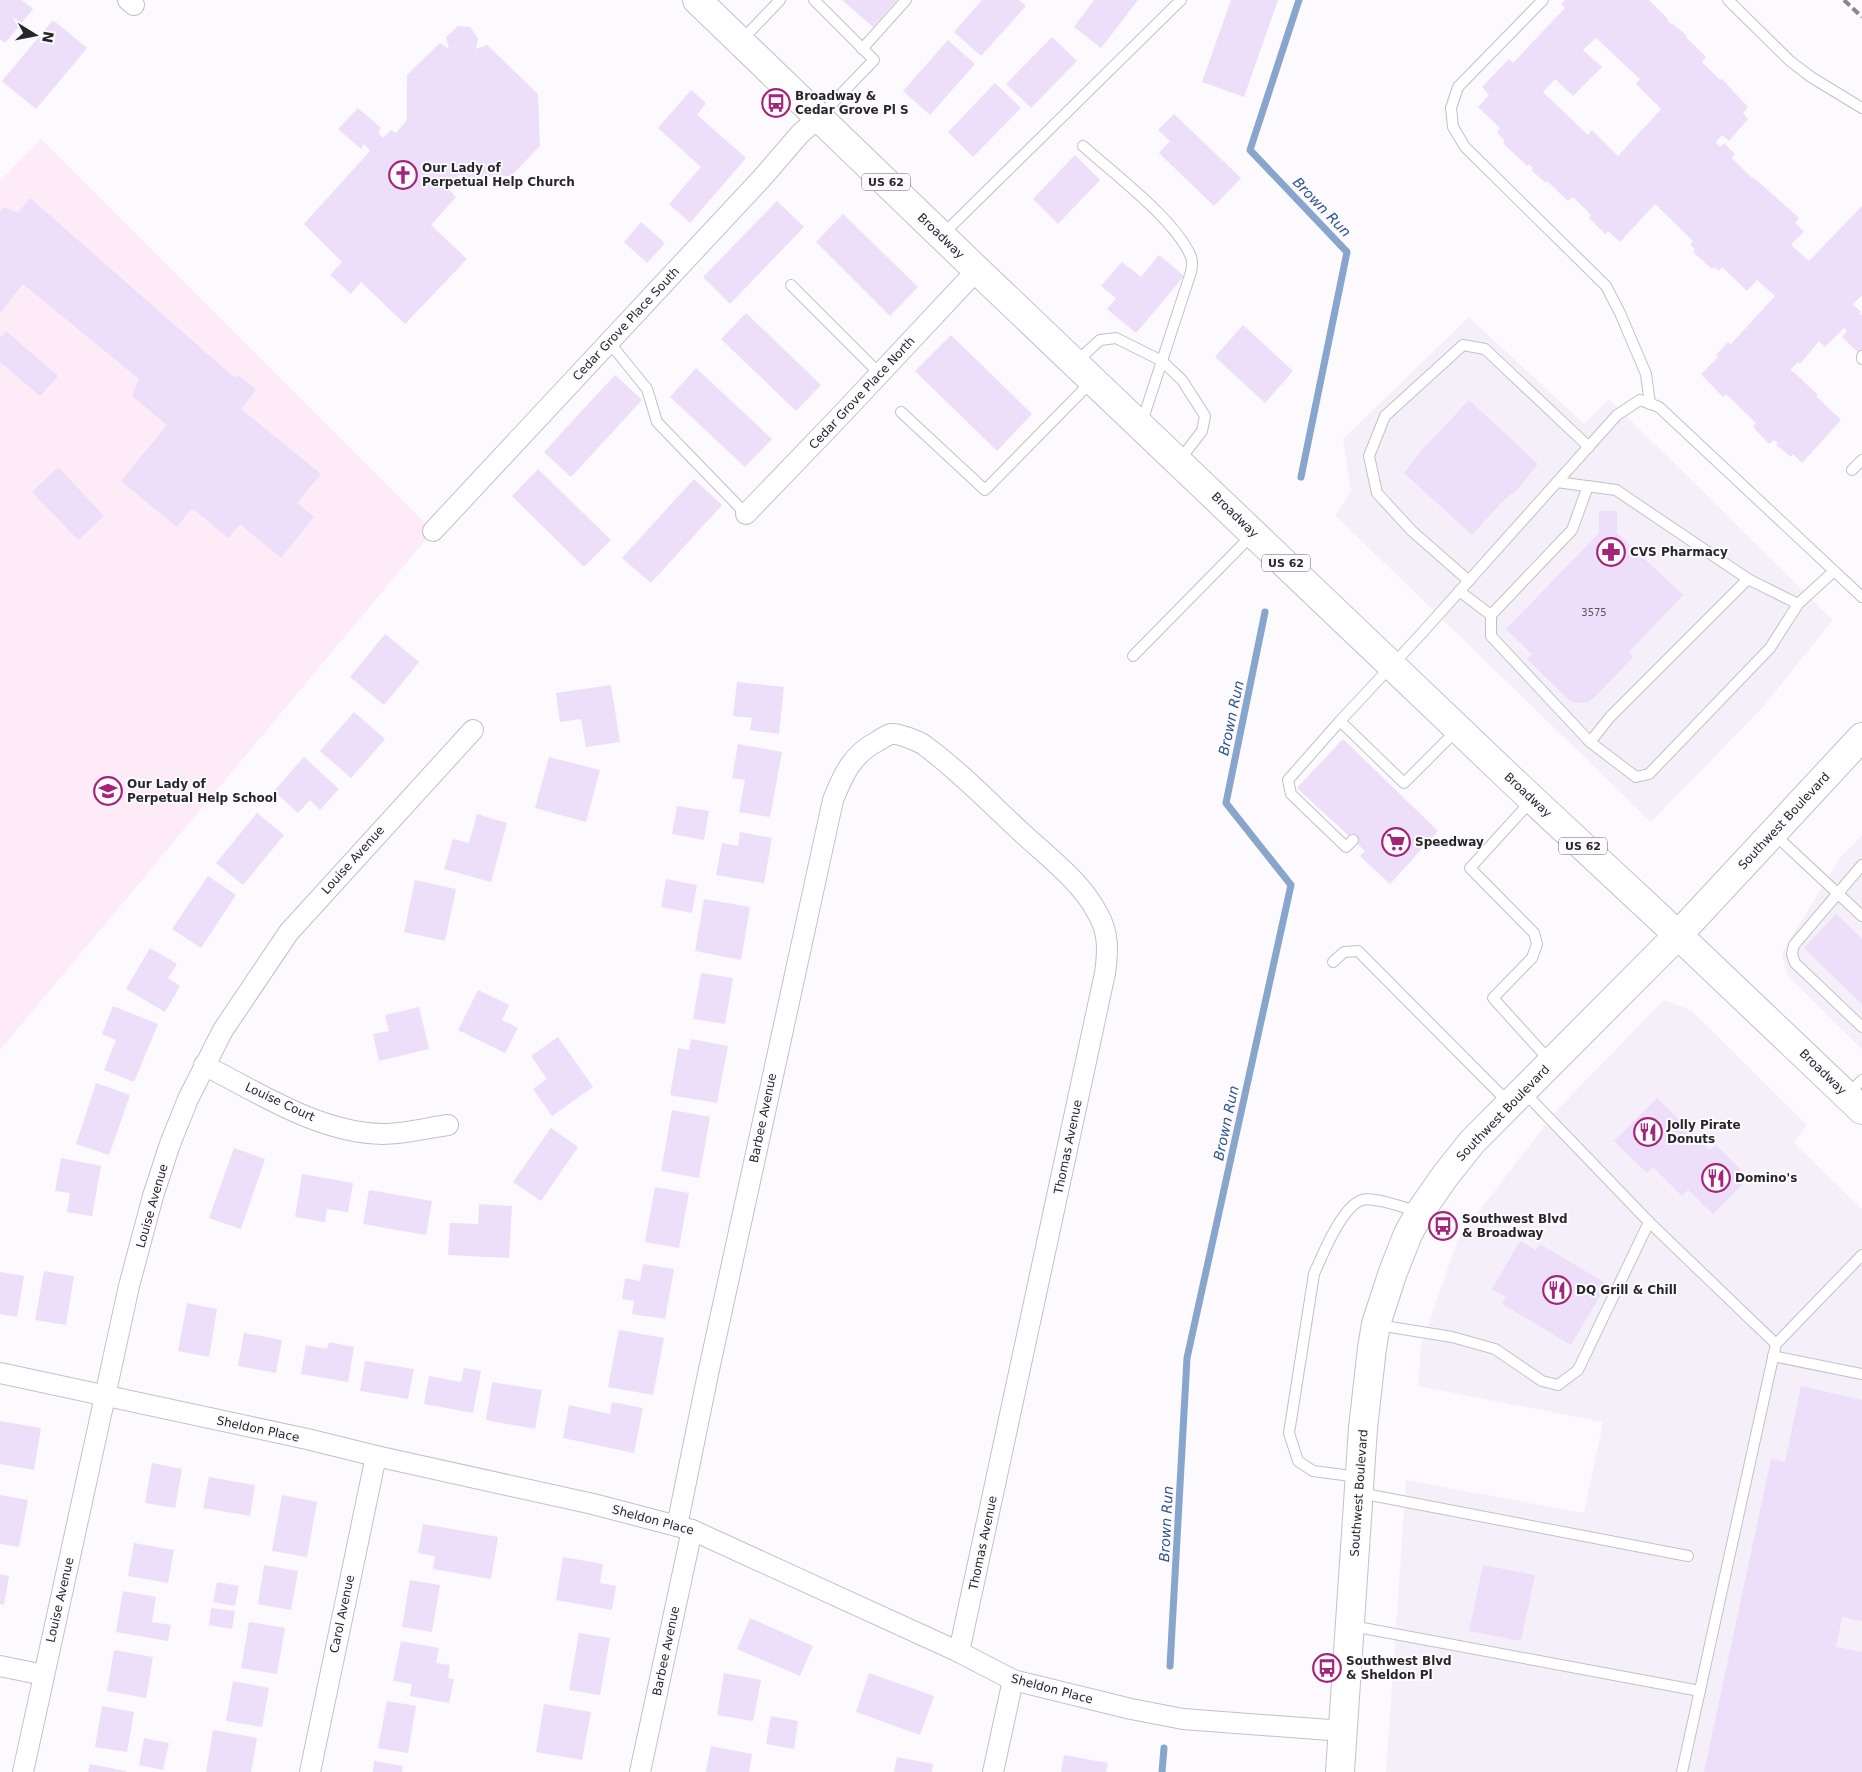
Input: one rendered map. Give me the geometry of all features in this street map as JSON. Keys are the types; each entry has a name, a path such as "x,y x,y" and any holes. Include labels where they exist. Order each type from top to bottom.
{"main road":[{"name":"Broadway","path":"697,0 941,236 1532,800 1678,935 1857,1095"},
{"name":"Southwest Boulevard","path":"1340,1772 1359,1485 1372,1348 1376,1324 1392,1272 1408,1234 1420,1212 1445,1176 1472,1142 1678,935 1862,737"}],"street":[{"name":"Cedar Grove Place South","path":"433,532 800,134 819,117"},
{"name":"Cedar Grove Place North","path":"746,514 977,270"},
{"name":"Louise Avenue","path":"23,1772 129,1286 153,1196 170,1144 188,1099 223,1030 289,932 472,730"},
{"name":"Barbee Avenue","path":"640,1772 684,1528 714,1345 833,800 842,778 853,759 872,744 891,734"},
{"name":"Thomas Avenue","path":"891,734 922,744 971,785 1070,877 1098,912 1106,929 1108,950 1104,980 960,1652"},
{"name":"Louise Court","path":"204,1065 302,1115 359,1132 384,1134 448,1125"},
{"name":"Sheldon Place","path":"0,1373 593,1504 684,1528 960,1652 1014,1680 1131,1709 1183,1719 1343,1731"},
{"name":"Carol Avenue","path":"310,1772 376,1456"},
{"path":"0,1666 44,1675"},
{"path":"993,1772 1014,1680"}],"lane":[{"path":"740,41 780,0"},
{"path":"814,0 874,60 819,117"},
{"path":"862,49 906,0"},
{"path":"941,236 1181,0"},
{"path":"1543,0 1458,87 1451,108 1454,127 1465,147 1606,286 1620,313 1646,374 1650,404"},
{"path":"1728,0 1790,61 1811,77 1862,108"},
{"path":"1083,146 1154,209 1182,240 1192,258 1192,272 1141,426"},
{"path":"791,285 880,374"},
{"path":"901,412 985,490 1084,372 1100,340 1116,338 1162,362 1182,380 1204,416 1202,431 1178,462"},
{"path":"609,342 647,389 657,422 746,514"},
{"path":"1469,581 1412,531 1377,493 1369,456 1385,416 1463,344 1485,349 1589,447"},
{"path":"1352,840 1346,847 1291,794 1288,780 1617,415 1640,400 1659,407 1862,597"},
{"path":"1852,470 1862,460"},
{"path":"1557,482 1616,490 1748,579 1798,604"},
{"path":"1588,486 1572,530 1491,615 1490,636 1590,742 1636,777 1649,774 1770,648 1798,604 1834,571"},
{"path":"1134,656 1254,533"},
{"path":"1590,742 1610,717 1748,579"},
{"path":"1459,591 1491,615"},
{"path":"1340,721 1401,787 1458,728"},
{"path":"1532,800 1470,868 1534,933 1538,944 1532,958 1493,998 1552,1063"},
{"path":"1773,833 1862,916"},
{"path":"1862,865 1794,945 1792,954 1795,963 1862,1027"},
{"path":"1333,962 1344,952 1358,951 1649,1222 1776,1344"},
{"path":"1420,1212 1383,1202 1363,1199 1352,1205 1324,1249 1314,1274 1290,1433 1298,1460 1313,1471 1359,1485 1688,1556"},
{"path":"1376,1324 1452,1337 1495,1349 1542,1381 1558,1385 1578,1370 1649,1222"},
{"path":"1682,1772 1776,1344 1862,1255"},
{"path":"1773,1356 1862,1374"},
{"path":"1350,1625 1700,1691"}],"shaded area":[{"name":"Our Lady of Perpetual Help School","path":"41,139 433,531 0,1050 0,181"},
{"path":"1469,317 1584,424 1609,399 1833,620 1763,707 1651,822 1335,515 1351,492 1343,439"},
{"path":"1862,835 1862,1049 1787,975 1782,953 1840,858"},
{"path":"1664,1000 1692,1011 1807,1125 1794,1143 1862,1209 1862,1772 1386,1772 1406,1480 1584,1513 1603,1422 1418,1386 1421,1345 1458,1239 1554,1113"}],"building":[{"path":"0,0 22,0 33,9 5,43 0,39"},
{"path":"842,0 897,0 873,27"},
{"path":"982,0 1019,0 1026,6 981,56 954,32"},
{"path":"1094,0 1138,0 1101,48 1074,27"},
{"path":"1231,0 1278,0 1244,97 1202,82"},
{"path":"1565,0 1649,0 1671,24 1687,36 1706,57 1702,62 1720,80 1722,79 1748,107 1743,113 1748,119 1729,141 1722,135 1716,142 1720,147 1724,143 1735,154 1732,158 1752,178 1799,218 1795,223 1804,231 1791,245 1809,261 1862,206 1862,295 1853,304 1861,312 1859,314 1862,315 1862,356 1842,337 1847,331 1844,328 1825,347 1819,341 1800,364 1798,362 1790,370 1818,395 1816,396 1841,420 1802,463 1793,454 1791,457 1776,445 1778,443 1774,440 1769,444 1753,427 1756,423 1726,394 1723,397 1701,374 1718,357 1716,355 1728,342 1731,344 1775,296 1757,280 1747,291 1722,267 1719,271 1714,267 1712,269 1693,252 1695,249 1690,245 1693,241 1655,204 1620,242 1608,231 1605,234 1589,218 1591,215 1573,197 1568,201 1547,181 1546,183 1531,170 1533,168 1529,164 1527,166 1503,143 1505,141 1497,133 1500,128 1478,107 1489,95 1482,87 1509,59 1513,63 1565,8 1561,4","holes":["1596,38 1640,79 1636,84 1661,109 1618,156 1592,130 1588,135 1543,92 1555,79 1573,96 1602,67 1583,50"]},
{"path":"53,20 87,48 36,109 2,81"},
{"name":"Our Lady of Perpetual Help Church","path":"458,26 470,27 478,38 476,49 487,45 538,94 540,146 511,176 467,177 460,174 447,187 456,197 431,225 467,259 405,324 361,282 351,294 330,275 342,262 304,224 370,151 364,144 361,149 338,129 358,108 381,128 378,133 383,138 391,130 396,133 407,120 407,75 440,43 449,49 446,37"},
{"path":"1052,37 1077,61 1031,108 1006,84"},
{"path":"948,40 975,64 930,115 903,91"},
{"path":"995,83 1021,108 973,157 948,132"},
{"path":"691,90 706,103 697,115 746,158 690,223 669,204 701,167 658,128"},
{"path":"1174,114 1241,178 1214,206 1159,153 1170,141 1158,130"},
{"path":"1075,155 1100,180 1058,224 1033,199"},
{"path":"30,198 235,378 238,375 256,390 241,409 321,474 297,503 314,517 281,558 240,524 228,538 196,511 191,509 177,527 121,481 167,425 132,396 139,379 23,284 0,313 0,212 4,207 18,213"},
{"path":"777,201 804,227 730,304 703,277"},
{"path":"843,214 918,287 890,316 816,242"},
{"path":"641,222 665,243 647,263 624,242"},
{"path":"1159,255 1184,276 1136,333 1107,309 1116,298 1101,286 1122,262 1141,277"},
{"path":"746,313 821,385 796,411 721,339"},
{"path":"1243,325 1293,371 1265,403 1215,357"},
{"path":"6,331 58,376 40,396 0,362 0,338"},
{"path":"951,335 1032,414 997,451 915,371"},
{"path":"696,368 772,439 745,467 670,397"},
{"path":"615,375 642,400 571,477 544,452"},
{"path":"1469,400 1538,464 1516,491 1504,500 1472,535 1404,473 1421,451"},
{"path":"58,467 104,516 78,540 32,492"},
{"path":"538,469 611,540 584,567 512,496"},
{"path":"694,479 722,505 651,583 622,558"},
{"name":"CVS Pharmacy","path":"1599,511 1617,511 1617,533 1683,595 1629,652 1633,657 1594,698 1588,702 1576,703 1570,701 1527,659 1532,654 1506,629 1599,533"},
{"path":"385,634 419,662 384,705 350,677"},
{"path":"737,682 784,687 779,734 750,730 752,718 733,716"},
{"path":"611,685 620,742 586,747 581,719 560,722 556,693"},
{"path":"354,712 385,739 351,778 320,751"},
{"path":"1343,739 1438,831 1390,884 1360,856 1365,851 1297,788"},
{"path":"738,744 782,752 770,817 739,812 745,780 732,778"},
{"path":"304,757 339,789 320,810 310,800 298,813 274,791"},
{"path":"549,757 600,770 586,822 535,808"},
{"path":"677,806 709,811 704,840 672,834"},
{"path":"257,813 284,835 243,885 216,863"},
{"path":"477,814 507,823 491,882 444,869 453,839 469,843"},
{"path":"740,832 772,838 764,883 716,875 722,843 738,846"},
{"path":"208,876 236,895 201,948 172,929"},
{"path":"666,879 697,885 692,913 661,907"},
{"path":"415,880 456,889 445,941 404,932"},
{"path":"704,899 750,907 741,960 695,951"},
{"path":"1836,914 1862,939 1862,1004 1804,948"},
{"path":"150,948 177,964 168,978 180,986 165,1012 126,989"},
{"path":"701,973 733,978 725,1024 693,1019"},
{"path":"478,990 509,1005 502,1020 518,1028 505,1053 458,1030"},
{"path":"113,1006 158,1024 134,1082 104,1070 116,1040 102,1034"},
{"path":"419,1007 429,1049 379,1061 373,1034 389,1031 385,1015"},
{"path":"558,1037 593,1087 552,1116 533,1089 547,1079 531,1056"},
{"path":"691,1039 728,1046 717,1103 670,1095 678,1048 689,1050"},
{"path":"96,1083 130,1095 109,1155 76,1144"},
{"path":"1657,1098 1710,1150 1716,1145 1749,1178 1713,1214 1688,1190 1682,1196 1653,1167 1647,1173 1614,1141"},
{"path":"672,1110 710,1117 699,1178 661,1171"},
{"path":"551,1128 578,1147 541,1201 513,1182"},
{"path":"234,1148 265,1159 241,1229 209,1218"},
{"path":"61,1158 101,1166 92,1216 67,1212 70,1193 55,1191"},
{"path":"302,1174 353,1183 348,1212 327,1209 325,1222 295,1217"},
{"path":"655,1187 689,1193 679,1248 645,1242"},
{"path":"369,1190 432,1201 426,1235 363,1224"},
{"path":"479,1204 512,1206 509,1258 448,1255 450,1223 478,1224"},
{"path":"1520,1241 1536,1250 1540,1244 1607,1284 1571,1345 1502,1304 1506,1297 1492,1289"},
{"path":"643,1264 674,1269 665,1319 632,1314 634,1301 622,1299 625,1278 640,1281"},
{"path":"44,1271 74,1276 66,1325 35,1320"},
{"path":"0,1272 24,1276 17,1317 0,1314"},
{"path":"187,1303 217,1309 209,1357 178,1351"},
{"path":"619,1330 664,1338 653,1395 608,1387"},
{"path":"244,1333 282,1340 276,1373 238,1366"},
{"path":"329,1342 354,1347 348,1382 301,1374 306,1345 327,1349"},
{"path":"365,1361 414,1369 408,1399 360,1391"},
{"path":"464,1368 481,1371 473,1413 424,1404 429,1376 461,1382"},
{"path":"492,1382 542,1390 535,1429 486,1420"},
{"path":"1801,1386 1862,1400 1862,1621 1842,1617 1836,1647 1862,1652 1862,1772 1704,1772 1771,1459 1785,1462"},
{"path":"612,1402 643,1408 634,1453 563,1438 569,1405 610,1414"},
{"path":"0,1421 41,1428 34,1470 0,1464"},
{"path":"152,1463 182,1469 175,1508 145,1503"},
{"path":"209,1477 255,1485 250,1516 203,1508"},
{"path":"0,1495 28,1500 19,1547 0,1544"},
{"path":"282,1495 317,1502 307,1557 272,1551"},
{"path":"423,1524 498,1537 491,1579 433,1569 435,1556 418,1553"},
{"path":"134,1543 174,1550 168,1583 128,1576"},
{"path":"563,1557 603,1564 600,1583 616,1586 612,1610 556,1600"},
{"path":"264,1565 298,1571 291,1610 258,1604"},
{"path":"1483,1565 1535,1575 1521,1641 1469,1631"},
{"path":"0,1574 9,1576 4,1605 0,1604"},
{"path":"410,1580 440,1585 432,1632 402,1627"},
{"path":"217,1582 239,1586 235,1606 213,1602"},
{"path":"123,1591 156,1597 152,1622 171,1625 168,1641 116,1632"},
{"path":"211,1608 235,1611 232,1629 209,1625"},
{"path":"750,1618 813,1646 800,1676 737,1649"},
{"path":"249,1622 285,1628 277,1674 241,1668"},
{"path":"579,1633 610,1638 600,1695 569,1690"},
{"path":"401,1641 439,1648 436,1663 450,1665 448,1678 454,1679 449,1703 410,1696 412,1684 393,1681"},
{"path":"114,1650 153,1657 146,1698 107,1691"},
{"path":"724,1673 761,1680 753,1721 717,1715"},
{"path":"869,1673 934,1696 920,1735 856,1712"},
{"path":"233,1681 269,1688 262,1727 226,1721"},
{"path":"387,1701 416,1706 408,1753 378,1748"},
{"path":"544,1704 591,1712 582,1760 536,1752"},
{"path":"102,1706 134,1712 127,1752 95,1747"},
{"path":"771,1716 798,1721 794,1749 766,1744"},
{"path":"213,1730 257,1738 251,1772 206,1772"},
{"path":"144,1738 169,1743 163,1770 139,1765"},
{"path":"711,1746 752,1754 749,1772 706,1772"},
{"path":"1064,1755 1108,1763 1106,1772 1061,1772"},
{"path":"897,1757 933,1764 932,1772 894,1772"},
{"path":"374,1761 403,1766 402,1772 373,1772"},
{"path":"90,1764 126,1771 126,1772 88,1772"}],"waterway":[{"name":"Brown Run","path":"1299,0 1250,150 1347,252 1301,477"},
{"name":"Brown Run","path":"1170,1666 1187,1358 1291,885 1226,803 1265,612"},
{"name":"Brown Run","path":"1162,1772 1164,1748"}],"railway":[{"path":"1844,0 1862,17"}],"place":[{"name":"Broadway & Cedar Grove Pl S","path":"776,103"},
{"name":"Our Lady of Perpetual Help Church","path":"403,175"},
{"name":"CVS Pharmacy","path":"1611,552"},
{"name":"Our Lady of Perpetual Help School","path":"108,791"},
{"name":"Speedway","path":"1396,842"},
{"name":"Jolly Pirate Donuts","path":"1648,1132"},
{"name":"Domino's","path":"1716,1178"},
{"name":"Southwest Blvd & Broadway","path":"1443,1226"},
{"name":"DQ Grill & Chill","path":"1557,1290"},
{"name":"Southwest Blvd & Sheldon Pl","path":"1327,1668"}]}
